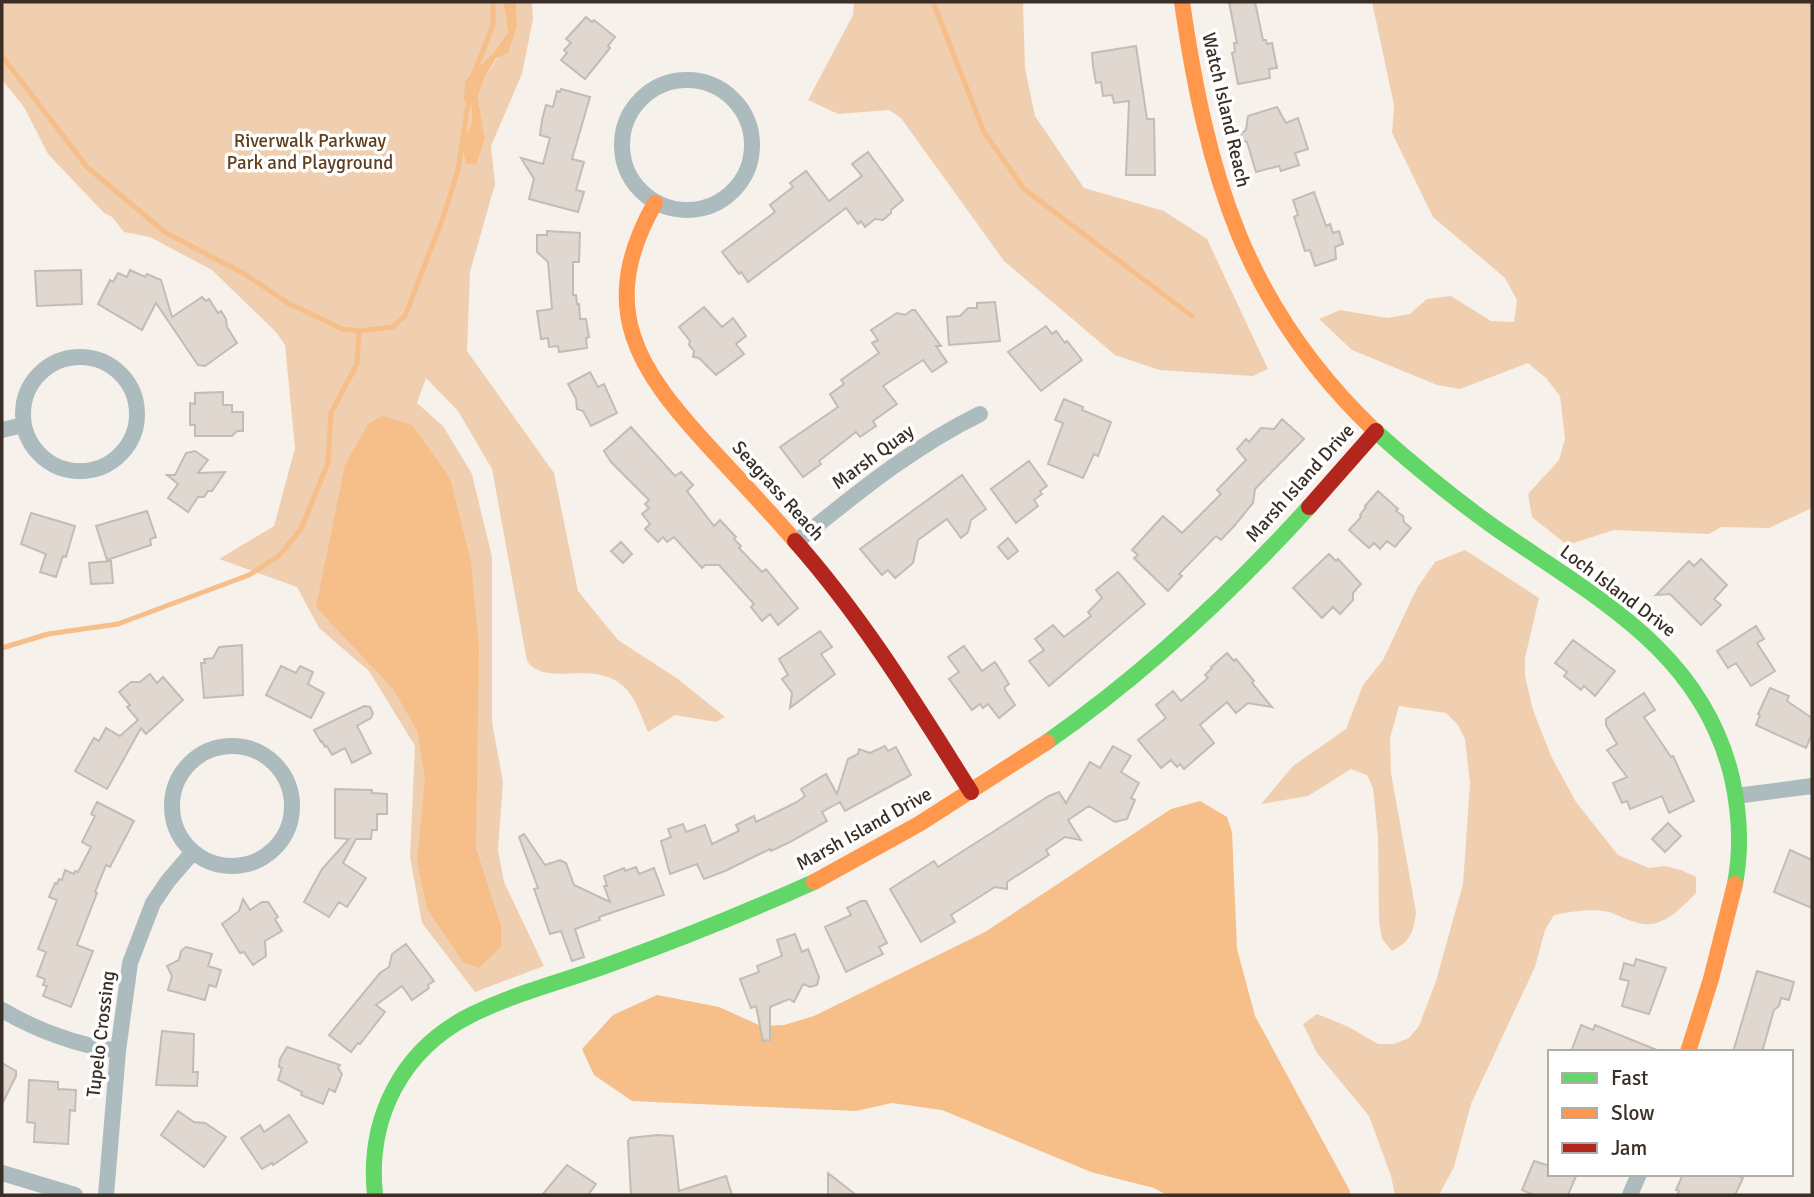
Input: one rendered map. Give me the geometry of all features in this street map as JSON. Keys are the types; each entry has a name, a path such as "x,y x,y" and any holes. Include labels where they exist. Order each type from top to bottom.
{"street":[{"name":"Watch Island Reach","path":"1182,2 1190,62 1205,133 1219,184 1244,251 1269,301 1312,365 1340,397 1376,430"},
{"path":"693,79 715,85 732,97 745,114 752,134 752,155 746,175 733,192 716,204 696,210 675,210 655,203 638,189 626,170 623,159 621,148 624,125 634,105 650,90 671,81 693,79"},
{"name":"Seagrass Reach","path":"655,203 634,239 628,261 627,304 632,332 641,358 670,404 796,542 849,606 886,657 971,792"},
{"path":"75,356 99,360 120,373 134,393 138,416 132,440 118,459 96,470 72,472 50,464 32,447 23,425 24,401 34,379 52,363 75,356"},
{"name":"Marsh Quay","path":"796,542 875,478 939,434 980,414"},
{"path":"2,430 23,425"},
{"name":"Marsh Island Drive","path":"375,1195 372,1163 379,1124 387,1101 408,1066 445,1030 493,1006 697,933 807,885 884,845 971,792 1053,736 1174,642 1246,573 1318,497 1376,430"},
{"name":"Loch Island Drive","path":"1376,430 1459,501 1627,619 1656,643 1674,662 1706,707 1723,743 1736,796 1740,832 1732,901 1689,1050"},
{"path":"230,745 259,751 281,770 293,798 290,827 274,852 248,866 219,866 192,853 175,830 172,810 171,800 180,773 202,753 230,745"},
{"path":"1736,796 1812,786"},
{"name":"Tupelo Crossing","path":"106,1195 125,987 138,941 153,903 192,853"},
{"path":"2,1010 57,1036 89,1047 118,1051"},
{"path":"2,1173 75,1195"},
{"path":"1630,1195 1638,1176"}],"green space":[{"name":"Riverwalk Parkway Park and Playground","path":"2,2 503,2 508,32 474,73 471,128 485,138 478,97 484,79 517,26 516,2 532,2 533,19 522,74 491,146 495,184 470,272 467,351 554,473 578,591 618,640 678,679 725,717 716,722 675,715 648,732 631,695 616,681 588,673 547,673 536,669 527,661 492,469 458,411 426,378 417,403 443,426 472,474 492,557 492,722 503,782 498,850 504,882 544,966 475,992 422,923 410,857 415,746 369,671 319,628 297,587 219,559 274,526 295,448 285,345 276,332 212,270 150,237 124,232 48,154 24,107 2,80"},
{"path":"854,2 1023,2 1025,68 1035,116 1084,188 1164,211 1207,239 1268,369 1253,376 1159,370 1115,355 1004,261 901,118 889,110 838,114 808,100 853,15"},
{"path":"1372,2 1812,2 1812,508 1769,528 1721,527 1709,534 1614,530 1567,545 1532,517 1528,494 1559,460 1565,439 1560,396 1546,378 1528,363 1460,389 1437,385 1352,350 1319,319 1340,310 1387,318 1410,314 1427,299 1451,296 1491,321 1514,322 1517,300 1505,278 1433,217 1392,133 1394,105"},
{"path":"1465,550 1539,598 1525,658 1525,676 1533,710 1551,756 1576,802 1618,855 1649,868 1665,866 1696,877 1696,893 1669,917 1653,924 1635,922 1602,911 1554,915 1545,930 1535,967 1471,1104 1454,1167 1439,1195 1395,1195 1391,1176 1369,1116 1317,1053 1303,1024 1317,1014 1349,1027 1378,1044 1394,1044 1409,1038 1419,1026 1436,981 1463,884 1470,783 1465,739 1458,725 1446,713 1399,706 1390,738 1391,773 1416,912 1410,936 1392,951 1382,939 1379,922 1378,837 1373,788 1367,775 1351,769 1308,796 1261,804 1293,766 1346,729 1363,685 1383,660 1417,588 1435,562"}],"shaded area":[{"path":"503,2 516,2 517,26 508,53 496,58 478,97 485,138 476,165 466,163 461,139 471,128 472,107 464,100 465,81 493,53 508,32"},
{"path":"382,416 412,425 450,478 471,562 479,649 476,848 501,926 501,947 479,968 464,963 427,909 417,862 425,778 417,730 393,689 316,607 345,465 368,424"},
{"path":"1200,801 1227,817 1232,832 1237,949 1255,1016 1350,1195 1167,1195 1154,1188 1091,1172 942,1110 892,1103 856,1111 632,1101 594,1075 582,1049 613,1015 657,995 719,1007 761,1026 784,1025 814,1016 985,932 1171,809"}],"building":[{"path":"1229,2 1255,2 1263,40 1266,40 1267,44 1272,43 1277,68 1269,69 1270,78 1238,84 1232,53 1235,52 1234,43 1237,43"},
{"path":"586,17 615,37 608,46 610,48 585,79 561,60 567,53 564,50 571,43 566,39"},
{"path":"1136,46 1147,119 1154,119 1155,175 1126,175 1129,101 1114,103 1112,95 1103,96 1101,82 1096,83 1093,66 1092,53"},
{"path":"561,89 590,97 572,159 584,162 576,190 584,192 578,212 529,199 534,179 521,158 543,164 550,138 540,135 542,120 546,105 553,107 557,91 560,92"},
{"path":"1277,107 1286,123 1298,118 1308,149 1295,153 1299,165 1281,171 1279,166 1256,172 1247,142 1236,138 1246,130 1248,116"},
{"path":"868,152 903,200 891,213 883,220 875,219 865,227 861,221 858,224 846,208 748,282 741,272 739,274 722,252 775,212 770,205 793,187 790,183 806,171 829,201 862,176 852,164"},
{"path":"1314,192 1326,226 1330,224 1333,233 1339,231 1343,244 1335,247 1336,259 1315,266 1310,250 1305,251 1294,217 1298,215 1293,200"},
{"path":"547,231 580,233 579,262 573,262 573,295 576,295 579,304 580,319 586,319 589,337 586,338 587,348 559,352 558,346 549,347 548,338 541,339 537,311 552,309 548,262 537,252 537,235 547,235"},
{"path":"81,270 82,304 37,306 35,271"},
{"path":"130,270 161,280 172,317 202,297 206,301 209,299 218,313 221,311 237,343 205,366 198,365 156,303 142,330 98,304 110,280 113,282 118,273 127,277"},
{"path":"995,302 1000,341 949,345 947,317 960,316 968,308 977,308 977,303"},
{"path":"704,307 722,327 733,318 746,336 736,344 744,354 716,375 699,358 693,357 690,341 679,327"},
{"path":"915,310 941,346 936,346 947,362 932,372 923,360 883,386 897,404 873,421 876,426 860,437 856,432 803,477 780,447 838,407 830,394 844,384 841,380 879,353 872,343 878,340 871,330 897,313 905,315"},
{"path":"1046,326 1052,334 1056,331 1065,343 1067,341 1082,360 1041,391 1008,352"},
{"path":"590,372 598,387 604,384 617,413 591,426 583,411 577,409 576,399 568,384"},
{"path":"223,392 223,405 232,405 232,412 243,412 243,431 237,431 232,436 195,436 195,425 190,425 190,403 195,404 195,393"},
{"path":"1064,399 1111,422 1098,456 1094,454 1083,478 1048,464 1063,423 1055,420"},
{"path":"1282,419 1304,439 1255,489 1253,503 1235,525 1221,540 1216,536 1179,574 1182,576 1168,591 1134,558 1138,555 1132,550 1163,516 1182,533 1221,494 1217,490 1246,460 1237,449 1246,439 1249,442 1261,428 1274,429"},
{"path":"631,427 675,476 681,472 693,485 687,491 714,526 720,520 736,537 734,539 741,546 739,548 762,572 766,569 798,608 778,625 770,614 762,621 751,607 754,604 719,565 705,565 702,568 674,537 667,542 663,537 658,542 645,529 650,524 642,514 649,508 645,504 649,500 611,462 604,451"},
{"path":"195,451 208,460 198,473 225,472 212,491 208,491 204,497 198,497 188,512 168,498 178,484 167,475 175,475 186,453"},
{"path":"1029,461 1047,486 1034,500 1038,506 1016,523 991,489"},
{"path":"962,475 986,509 971,520 968,532 961,538 947,519 918,540 913,563 895,578 888,570 882,575 860,549"},
{"path":"1378,491 1398,509 1396,511 1411,528 1395,547 1387,541 1380,549 1374,543 1369,548 1349,530"},
{"path":"147,511 156,537 150,539 151,545 107,560 96,526"},
{"path":"31,513 75,526 66,557 63,556 56,577 40,572 46,554 21,544"},
{"path":"1008,538 1018,551 1008,559 998,547"},
{"path":"621,542 632,554 623,563 611,551"},
{"path":"1329,554 1336,561 1338,559 1361,584 1353,593 1353,600 1340,614 1333,607 1322,618 1293,588"},
{"path":"1701,559 1727,585 1714,599 1721,605 1701,625 1670,594 1656,595 1689,561 1694,566"},
{"path":"111,561 113,583 91,584 89,563"},
{"path":"1118,572 1145,604 1049,686 1029,661 1044,650 1035,639 1053,625 1064,637 1091,616 1088,612 1102,598 1096,590"},
{"path":"1756,626 1764,639 1757,643 1775,671 1751,686 1736,663 1728,668 1717,651"},
{"path":"820,631 832,647 821,654 835,674 790,708 792,693 782,679 788,675 779,659"},
{"path":"1573,640 1615,671 1595,696 1584,686 1581,690 1564,676 1567,672 1555,663"},
{"path":"242,645 243,695 204,698 201,663 205,663 204,659 213,658 219,647"},
{"path":"964,646 982,671 995,662 1009,684 1005,690 1015,705 999,718 988,704 983,708 980,704 972,710 949,679 959,672 948,657"},
{"path":"1227,653 1234,661 1236,659 1272,707 1248,703 1236,713 1227,702 1200,725 1214,743 1184,769 1180,764 1177,767 1171,760 1161,768 1138,740 1166,718 1156,705 1173,691 1181,701 1208,678 1205,675 1211,667"},
{"path":"281,666 296,673 300,666 313,672 308,684 324,693 311,718 266,695"},
{"path":"150,674 157,683 163,677 183,700 146,734 141,728 107,789 75,771 94,738 99,741 106,728 120,736 138,720 119,692 131,682 140,682"},
{"path":"1770,688 1789,696 1787,701 1812,718 1812,734 1806,748 1756,725"},
{"path":"1644,693 1655,710 1644,717 1671,757 1673,756 1694,801 1669,813 1662,796 1630,809 1627,801 1622,803 1613,783 1627,777 1607,750 1617,744 1606,725 1606,719"},
{"path":"364,706 370,707 373,713 371,718 357,726 371,753 352,763 345,748 332,755 314,730"},
{"path":"885,746 888,751 896,747 911,775 845,811 840,802 822,812 827,821 788,843 725,871 704,879 697,864 670,874 661,841 671,837 668,829 683,824 686,832 705,825 712,844 739,831 736,825 754,816 756,822 797,802 805,796 801,789 826,774 837,794 848,759 858,754 859,749 870,753"},
{"path":"1113,746 1131,756 1121,772 1139,783 1131,798 1135,800 1127,819 1115,822 1089,806 1068,820 1081,840 1065,837 1046,850 1049,855 1007,882 1007,889 995,887 951,915 955,922 921,942 890,889 934,861 938,867 1049,796 1059,792 1066,803 1090,762 1100,768"},
{"path":"335,789 372,790 372,793 387,794 387,814 377,814 377,830 372,830 371,839 356,839 343,863 366,878 347,907 339,902 329,917 304,902 322,869 349,839 335,838"},
{"path":"97,802 134,821 110,867 106,865 77,945 93,951 71,1007 43,996 47,986 43,985 45,979 37,976 46,952 38,949 57,900 49,897 55,883 57,884 59,879 62,880 65,870 74,874 75,871 78,872 91,847 82,842 95,816 91,814"},
{"path":"1668,823 1681,836 1665,852 1652,839"},
{"path":"524,834 545,865 560,860 566,863 574,885 610,902 604,886 607,886 604,876 624,868 625,871 636,867 639,874 654,868 664,895 599,917 600,920 575,929 584,957 572,961 561,931 550,934 534,889 538,888 519,837"},
{"path":"1790,850 1812,860 1812,908 1774,892"},
{"path":"243,899 250,910 262,902 268,902 278,917 275,919 282,931 265,941 266,956 253,965 244,952 240,953 222,924 239,911"},
{"path":"866,901 887,943 879,947 883,954 846,972 825,927 851,915 847,908"},
{"path":"795,934 802,952 808,949 819,977 817,985 810,987 803,984 794,1002 789,999 770,1007 770,1040 763,1041 756,1006 751,1008 740,979 759,972 757,966 782,956 777,940"},
{"path":"406,944 434,981 412,1000 402,986 376,1005 385,1012 351,1052 329,1035 380,973 389,967 392,954"},
{"path":"186,947 212,954 208,966 221,970 216,987 209,985 205,1000 168,990 172,976 167,966 179,960 181,951"},
{"path":"1636,959 1666,968 1649,1014 1622,1006 1629,981 1620,979 1624,963 1634,966"},
{"path":"1757,971 1794,982 1789,1000 1781,998 1779,1006 1774,1010 1763,1050 1734,1050"},
{"path":"1581,1025 1593,1030 1595,1025 1657,1050 1572,1050"},
{"path":"162,1031 194,1034 193,1072 198,1072 197,1086 156,1085"},
{"path":"287,1047 340,1065 338,1068 342,1074 335,1092 329,1089 323,1104 301,1095 302,1092 278,1080 282,1068 279,1067 280,1059"},
{"path":"2,1063 16,1071 16,1076 2,1104"},
{"path":"29,1080 58,1082 58,1089 76,1090 75,1111 70,1110 68,1144 34,1142 35,1123 27,1122"},
{"path":"178,1111 194,1122 205,1123 226,1137 204,1167 161,1135"},
{"path":"289,1115 307,1142 273,1165 272,1163 262,1169 241,1138 260,1125 264,1132"},
{"path":"673,1136 679,1191 726,1176 732,1195 631,1195 628,1141 630,1138"},
{"path":"1534,1161 1548,1165 1548,1176 1576,1176 1568,1195 1534,1195 1522,1190"},
{"path":"567,1165 596,1184 588,1195 542,1195"},
{"path":"828,1173 856,1195 828,1195"},
{"path":"1682,1176 1743,1178 1735,1195 1677,1195 1679,1191 1676,1190"}],"waterway":[{"path":"472,78 493,25 493,2"},
{"path":"933,2 984,132 1024,189 1192,316"},
{"path":"2,56 87,167 166,233 243,273 288,303 342,329 359,331 393,327 405,316 443,218 458,170 469,98"},
{"path":"2,648 48,634 118,624 249,575 279,556 301,529 328,463 331,413 357,364 359,331"}],"traffic: fast":[{"path":"1374,430 1478,516 1605,603 1670,661 1696,695 1717,733 1732,778 1739,831 1735,884"},
{"path":"1047,742 1118,689 1185,632 1309,507"},
{"path":"375,1195 374,1167 383,1114 408,1067 425,1047 446,1030 471,1015 506,1000 666,943 814,882"}],"traffic: slow":[{"path":"1182,2 1204,124 1219,180 1239,234 1263,285 1293,335 1329,383 1374,430"},
{"path":"655,203 637,241 628,275 627,307 633,336 663,393 795,541"},
{"path":"814,882 919,824 1047,742"},
{"path":"1689,1050 1711,979 1735,884"}],"traffic: jam":[{"path":"1309,507 1376,431"},
{"path":"795,541 867,632 971,792"}]}
